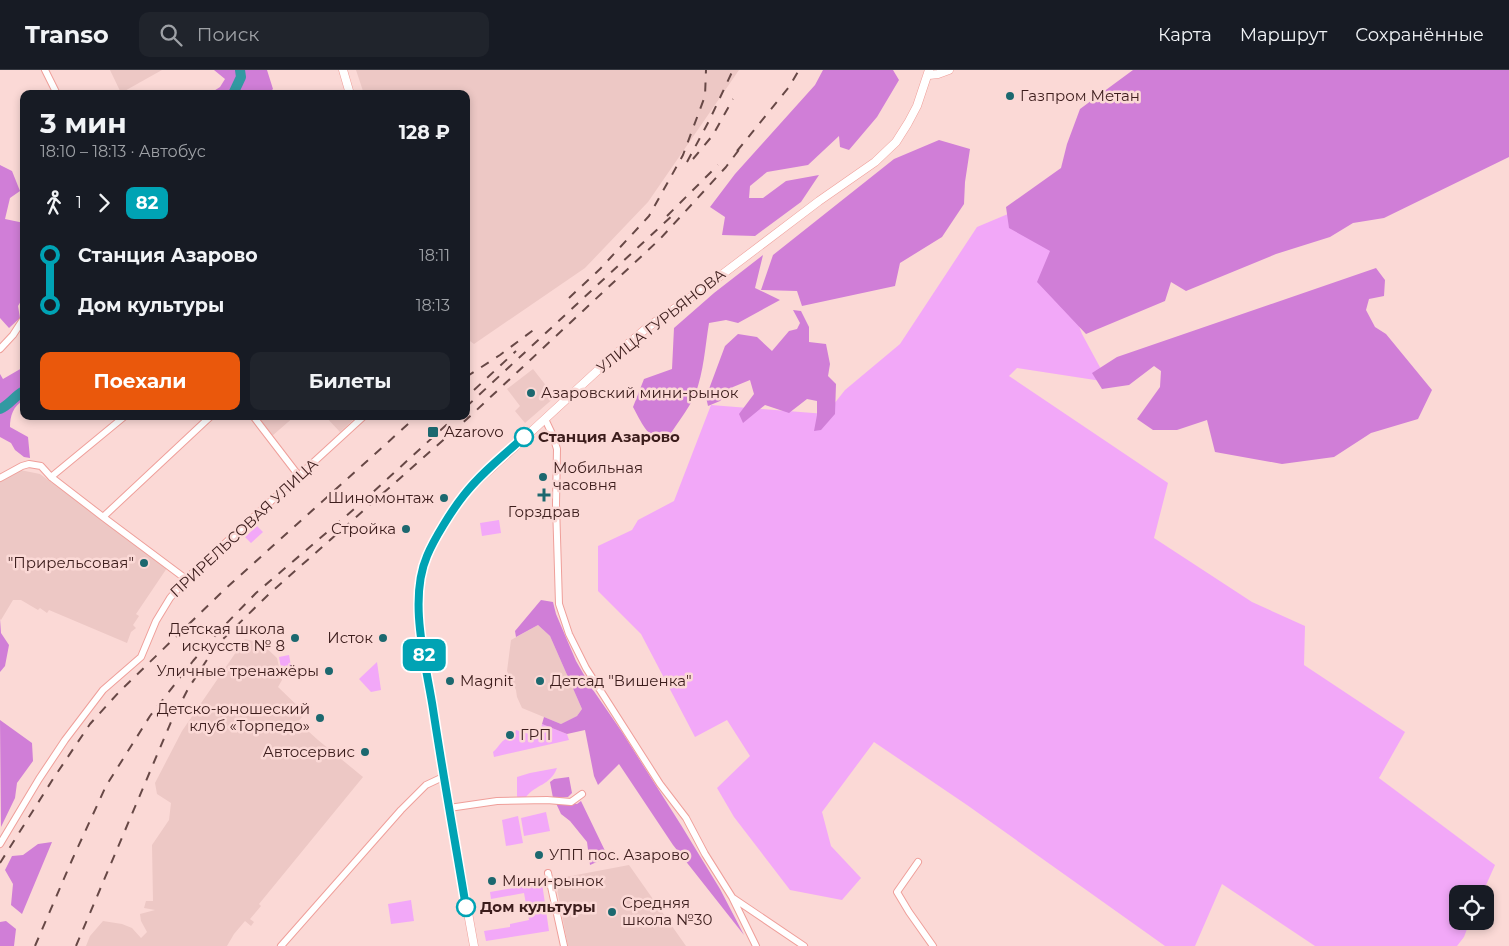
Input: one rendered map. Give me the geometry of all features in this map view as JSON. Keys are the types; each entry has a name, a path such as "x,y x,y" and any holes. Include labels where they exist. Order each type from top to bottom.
{"street":[{"path":"45,70 54,90"},
{"path":"343,70 349,90"},
{"path":"929,72 938,74 949,70"},
{"name":"УЛИЦА ГУРЬЯНОВА","path":"474,946 443,777 421,640 418,610 421,577 427,557 463,496 556,407 610,359 648,327 875,162 896,142 917,106 929,72"},
{"path":"0,349 20,324"},
{"path":"545,419 557,448 556,504 559,604 568,634 586,668 660,784 686,818 704,854 732,897 756,946"},
{"path":"51,477 120,420"},
{"path":"103,517 207,420"},
{"path":"256,420 299,476"},
{"name":"ПРИРЕЛЬСОВАЯ УЛИЦА","path":"0,844 39,778 65,740 103,690 141,657 156,621 170,598 186,579 360,420"},
{"path":"0,478 22,466 29,464 41,466 51,477 186,579"},
{"path":"281,946 401,810 426,785 443,777"},
{"path":"449,808 496,801 547,800 571,802 582,794"},
{"path":"918,862 897,892 933,946"},
{"path":"548,874 564,946"},
{"path":"732,897 804,946"}],"shaded area":[{"path":"110,70 162,70 126,90 120,90"},
{"path":"214,70 267,70 273,89 215,90 220,87 225,79"},
{"path":"356,70 739,70 648,202 585,268 474,344 470,341 470,90 363,90"},
{"path":"823,70 893,70 899,80 877,117 849,150 840,147 839,136 808,165 767,172 750,186 749,198 763,198 786,181 819,175 801,202 755,236 722,235 725,217 710,207 735,174 815,85"},
{"path":"1133,70 1509,70 1509,157 1384,218 1353,223 1330,237 1276,254 1186,291 1171,282 1165,301 1086,334 1037,282 1050,251 1009,228 1006,207 1061,168 1067,144 1080,109"},
{"path":"939,140 970,149 964,204 942,237 900,263 895,286 802,306 797,291 761,290 773,255 894,159"},
{"path":"0,165 12,171 20,191 10,198 5,219 20,222 20,303 18,306 20,318 9,328 0,318"},
{"path":"1034,203 1082,334 1108,382 1017,368 1009,376 1168,483 1154,538 1252,602 1305,626 1304,665 1405,732 1379,778 1495,865 1486,885 1449,885 1449,930 1467,930 1457,946 1315,946 1222,884 1195,946 1165,946 967,805 874,742 822,812 831,846 861,878 842,900 790,890 734,817 717,788 750,756 727,720 695,737 641,634 598,591 598,546 632,530 638,520 674,501 711,405 826,414 845,390 900,344 977,227"},
{"path":"763,255 755,288 780,300 738,323 726,320 709,323 702,368 695,395 664,444 658,441 649,433 633,407 644,379 672,369 674,328 714,293"},
{"path":"1376,268 1385,280 1384,296 1369,299 1366,310 1375,327 1386,334 1432,390 1418,419 1371,433 1334,457 1282,464 1215,452 1207,420 1177,430 1153,430 1137,419 1160,387 1161,371 1154,366 1129,385 1102,389 1092,373 1117,357"},
{"path":"793,310 801,311 809,327 809,342 826,344 830,364 828,376 836,384 835,414 821,430 814,431 817,401 807,399 789,413 765,405 743,423 739,414 754,394 750,380 733,387 720,401 708,406 706,397 725,346 738,334 757,337 772,351 789,331 797,329 800,323"},
{"path":"20,369 20,403 13,412 10,427 28,437 30,458 24,457 15,450 11,443 0,437 0,374 3,379"},
{"name":"Азаровский мини-рынок","path":"533,369 555,397 525,423 515,411 520,406 507,389"},
{"path":"259,420 290,420 272,436"},
{"path":"329,420 353,420 340,432"},
{"path":"20,470 40,474 167,568 136,614 139,616 133,625 136,628 131,632 127,643 49,610 47,613 40,608 38,610 21,600 13,600 0,619 0,481"},
{"path":"499,520 501,533 482,536 480,523"},
{"path":"257,526 263,532 251,543 245,537"},
{"path":"541,600 553,602 556,614 576,661 681,825 720,889 744,935 673,845 619,764 598,785 594,776 585,730 567,734 542,724 544,717 561,724 577,716 582,709 550,636 538,625 516,637 515,631"},
{"path":"0,619 1,633 9,645 5,666 0,672"},
{"name":"Детсад \"Вишенка\"","path":"538,625 550,636 582,709 577,716 561,724 522,708 507,671 511,640"},
{"path":"245,639 261,643 277,658 282,680 278,687 305,713 298,722 363,777 259,904 261,906 250,919 254,922 251,926 245,921 227,946 86,946 90,936 103,921 122,924 132,928 141,938 147,932 141,921 140,914 155,910 144,908 146,901 153,901 152,845 169,820 171,803 157,794 155,783 182,731"},
{"path":"289,655 292,671 282,673 279,657"},
{"path":"377,662 381,690 371,692 359,679"},
{"path":"0,720 32,743 33,761 17,783 15,798 1,827"},
{"path":"542,724 567,734 569,740 494,757 493,752 504,740 514,736 516,730 535,736 540,734"},
{"path":"557,768 547,782 526,797 517,797 517,777"},
{"path":"569,777 572,793 568,797 553,798 550,782 554,779"},
{"path":"555,801 577,804 581,801 608,857 590,865 587,842 570,821 561,814"},
{"path":"546,812 550,831 524,836 521,818"},
{"path":"518,816 523,843 506,846 502,820"},
{"path":"52,842 22,914 11,905 13,884 5,870 12,856 23,855 38,844"},
{"name":"Средняя школа №30","path":"629,865 686,946 568,946 555,879"},
{"path":"542,883 549,931 486,941 484,931 510,927 510,924 529,920 524,893 491,899 490,892"},
{"path":"411,900 414,921 391,924 388,904"},
{"path":"6,921 16,929 14,946 0,946 0,922"}],"waterway":[{"path":"235,90 241,77 240,70"},
{"path":"0,409 20,394"}],"railway":[{"path":"569,298 600,269 649,216 683,155 705,96 706,70"},
{"path":"687,162 733,70"},
{"path":"737,151 789,87 799,70"},
{"path":"693,159 713,135 733,99"},
{"path":"470,416 660,239 726,167 741,147"},
{"path":"667,216 718,165"},
{"path":"470,403 675,213"},
{"path":"470,374 536,328"},
{"path":"474,390 516,351"},
{"path":"0,863 90,724 119,692 224,590 413,420"},
{"path":"35,946 106,786 150,716 193,661 256,593 360,504 452,420"},
{"path":"76,946 171,722 188,689 216,646 269,594 466,420"}],"bus line":[{"name":"82","path":"466,907 421,640 418,610 421,577 427,557 440,532 463,496 524,437"}],"place":[{"name":"Газпром Метан","path":"1010,96"},
{"name":"Азаровский мини-рынок","path":"531,393"},
{"name":"Azarovo","path":"433,432"},
{"name":"Станция Азарово","path":"524,437"},
{"name":"Мобильная часовня","path":"543,477"},
{"name":"Горздрав","path":"544,495"},
{"name":"Шиномонтаж","path":"444,498"},
{"name":"Стройка","path":"406,529"},
{"name":"\"Прирельсовая\"","path":"144,563"},
{"name":"Детская школа искусств № 8","path":"295,638"},
{"name":"Исток","path":"383,638"},
{"name":"Уличные тренажёры","path":"329,671"},
{"name":"Magnit","path":"450,681"},
{"name":"Детсад \"Вишенка\"","path":"540,681"},
{"name":"Детско-юношеский клуб «Торпедо»","path":"320,718"},
{"name":"ГРП","path":"510,735"},
{"name":"Автосервис","path":"365,752"},
{"name":"УПП пос. Азарово","path":"539,855"},
{"name":"Мини-рынок","path":"492,881"},
{"name":"Дом культуры","path":"466,907"},
{"name":"Средняя школа №30","path":"612,912"}]}
